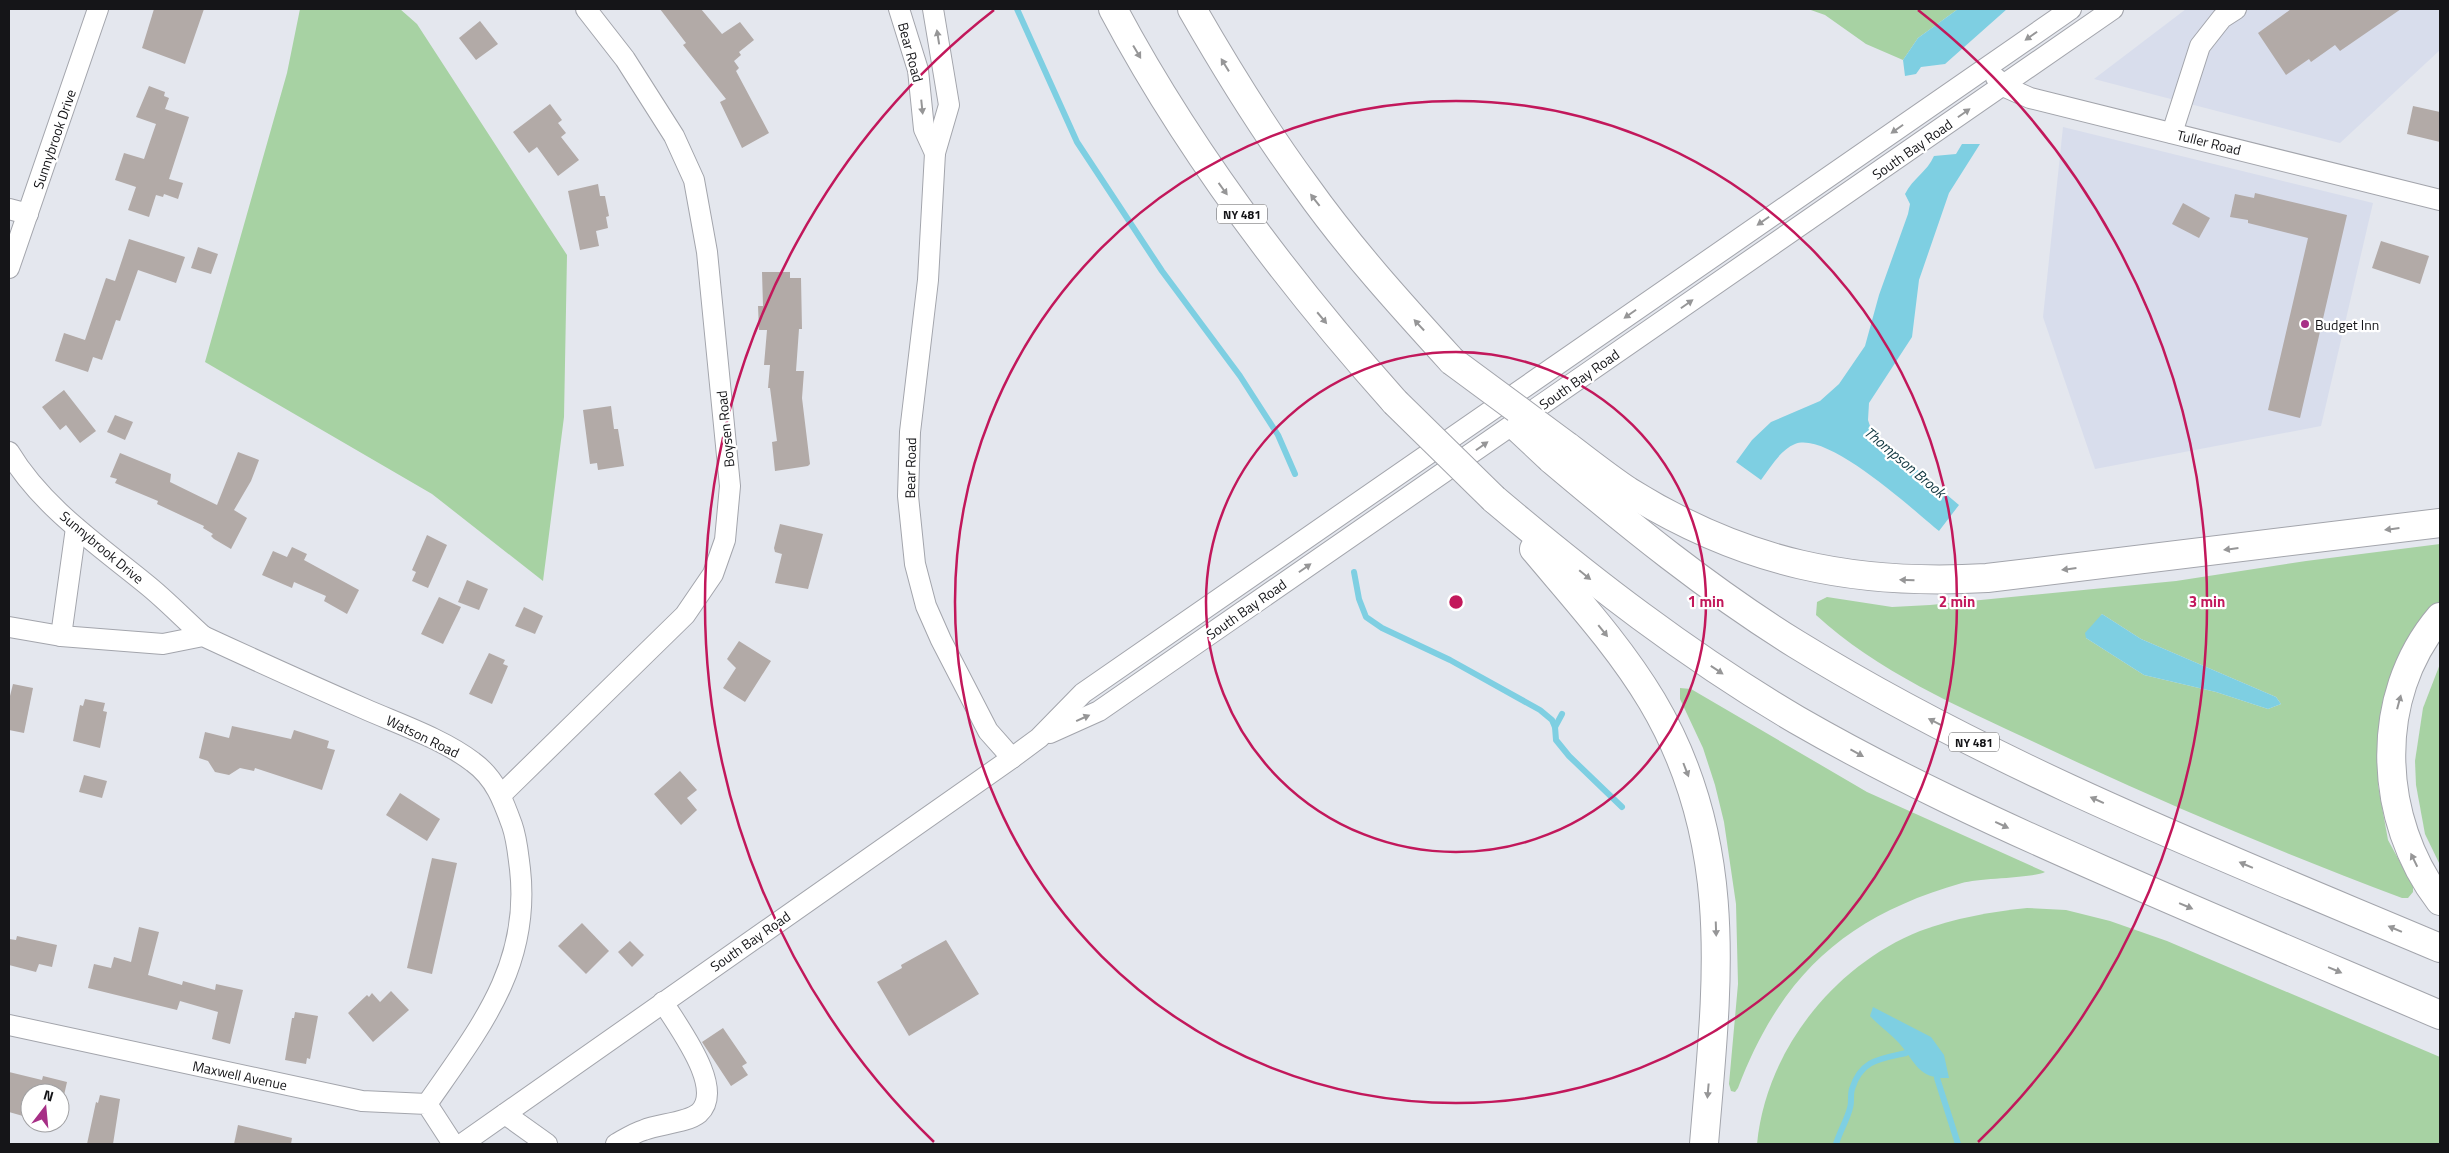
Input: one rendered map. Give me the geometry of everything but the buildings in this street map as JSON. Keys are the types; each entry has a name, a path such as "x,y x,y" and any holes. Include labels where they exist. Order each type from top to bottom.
{"highway":[{"name":"NY 481","path":"1113,9 1210,171 1302,293 1395,402 1494,499 1607,592 1669,638 1773,706 1864,757 2080,861 2440,1015"},
{"name":"NY 481","path":"1192,9 1222,61 1306,187 1353,248 1452,361 1559,452 1663,551 1733,603 1858,681 1944,727 2065,786 2440,948"},
{"path":"1559,452 1661,510 1717,538 1807,567 1868,577 1941,580 2029,574 2440,523"},
{"path":"1494,499 1632,670 1671,735 1698,806 1710,863 1717,942 1716,997 1704,1144"},
{"path":"2440,617 2420,648 2408,672 2393,724 2390,750 2394,795 2402,832 2413,860 2440,901"}],"street":[{"name":"Sunnybrook Drive","path":"9,268 98,9"},
{"name":"Boysen Road","path":"501,795 685,615 713,574 725,540 730,486 708,252 694,180 674,136 625,59 586,9"},
{"name":"Bear Road","path":"899,9 918,70 924,129 935,153"},
{"name":"Bear Road","path":"934,9 948,105 935,153 928,280 910,432 908,496 915,564 926,606 941,640 988,731 1012,758"},
{"name":"South Bay Road","path":"462,1144 1012,758 1039,738 1083,693 2071,9"},
{"name":"South Bay Road","path":"1039,738 1099,711 2113,9"},
{"path":"2172,133 2200,46 2222,18 2236,9"},
{"name":"Tuller Road","path":"1987,67 2003,86 2030,98 2440,200"},
{"path":"9,209 28,214"},
{"name":"Sunnybrook Drive","path":"9,452 18,467 42,495 76,528 148,586 203,636"},
{"path":"61,636 76,528"},
{"path":"9,628 61,636 163,644 203,636"},
{"name":"Watson Road","path":"203,636 429,737 472,761 488,775 501,795 516,836 522,888 517,947 503,985 479,1029 427,1104"},
{"path":"616,1144 643,1130 699,1113 705,1104 708,1092 705,1077 663,1002"},
{"name":"Maxwell Avenue","path":"9,1025 362,1101 427,1104"},
{"path":"427,1104 453,1144"},
{"path":"505,1114 547,1144"}],"shaded area":[{"path":"2186,9 2440,9 2440,50 2340,143 2094,79"},
{"path":"2063,127 2373,203 2321,426 2095,469 2043,317"}],"green space":[{"path":"300,9 400,9 417,24 567,255 564,417 543,581 432,494 205,362 287,73"},
{"path":"1808,9 1958,9 1918,38 1903,60 1866,44 1825,15"},
{"path":"2440,544 2440,603 2406,648 2379,755 2378,785 2388,840 2413,886 2413,892 2408,898 2402,898 2355,880 2216,824 1977,716 1892,670 1839,635 1816,615 1817,602 1827,597 1892,607 1930,605 2176,581 2306,561","holes":["2102,614 2141,639 2276,697 2281,704 2268,709 2216,692 2144,675 2086,638"]},
{"path":"2440,664 2440,865 2425,834 2416,785 2415,761 2423,708"},
{"path":"1680,688 1691,689 1867,792 2045,872 2030,876 1962,883 1921,897 1884,913 1851,933 1823,955 1797,982 1775,1013 1755,1048 1738,1088 1735,1092 1731,1091 1729,1084 1738,984 1736,904 1724,822 1715,785 1703,748 1680,699"},
{"path":"2027,908 2066,910 2110,921 2167,941 2440,1057 2440,1144 1757,1144 1763,1110 1774,1076 1790,1045 1809,1016 1833,989 1859,966 1888,946 1933,926 1973,916"}],"water":[{"path":"1958,9 2007,9 1945,64 1921,67 1916,74 1905,76 1903,60 1918,38"},
{"path":"1962,144 1980,144 1949,193 1919,280 1912,337 1869,403 1868,420 1872,432 1959,505 1939,531 1870,475 1828,449 1810,443 1795,444 1785,450 1761,480 1736,462 1752,440 1771,422 1820,401 1839,384 1865,346 1879,295 1908,214 1910,204 1905,194 1934,156 1956,154"},
{"path":"2102,614 2141,639 2276,697 2281,704 2268,709 2216,692 2144,675 2086,638 2085,633"},
{"path":"1873,1007 1931,1037 1944,1055 1949,1078 1931,1076 1919,1069 1899,1043 1870,1016"}],"waterway":[{"path":"1017,9 1077,142 1162,271 1240,376 1278,435 1295,474"},
{"path":"1354,572 1359,599 1366,617 1382,628 1450,660 1540,710 1552,720 1555,727 1556,740 1569,756 1622,807"},
{"name":"Thompson Brook","path":"1555,727 1562,714"},
{"path":"1836,1144 1850,1108 1852,1089 1860,1072 1866,1066 1879,1059 1906,1053"},
{"path":"1937,1078 1958,1144"}],"place":[{"name":"Budget Inn","path":"2305,324"}]}
